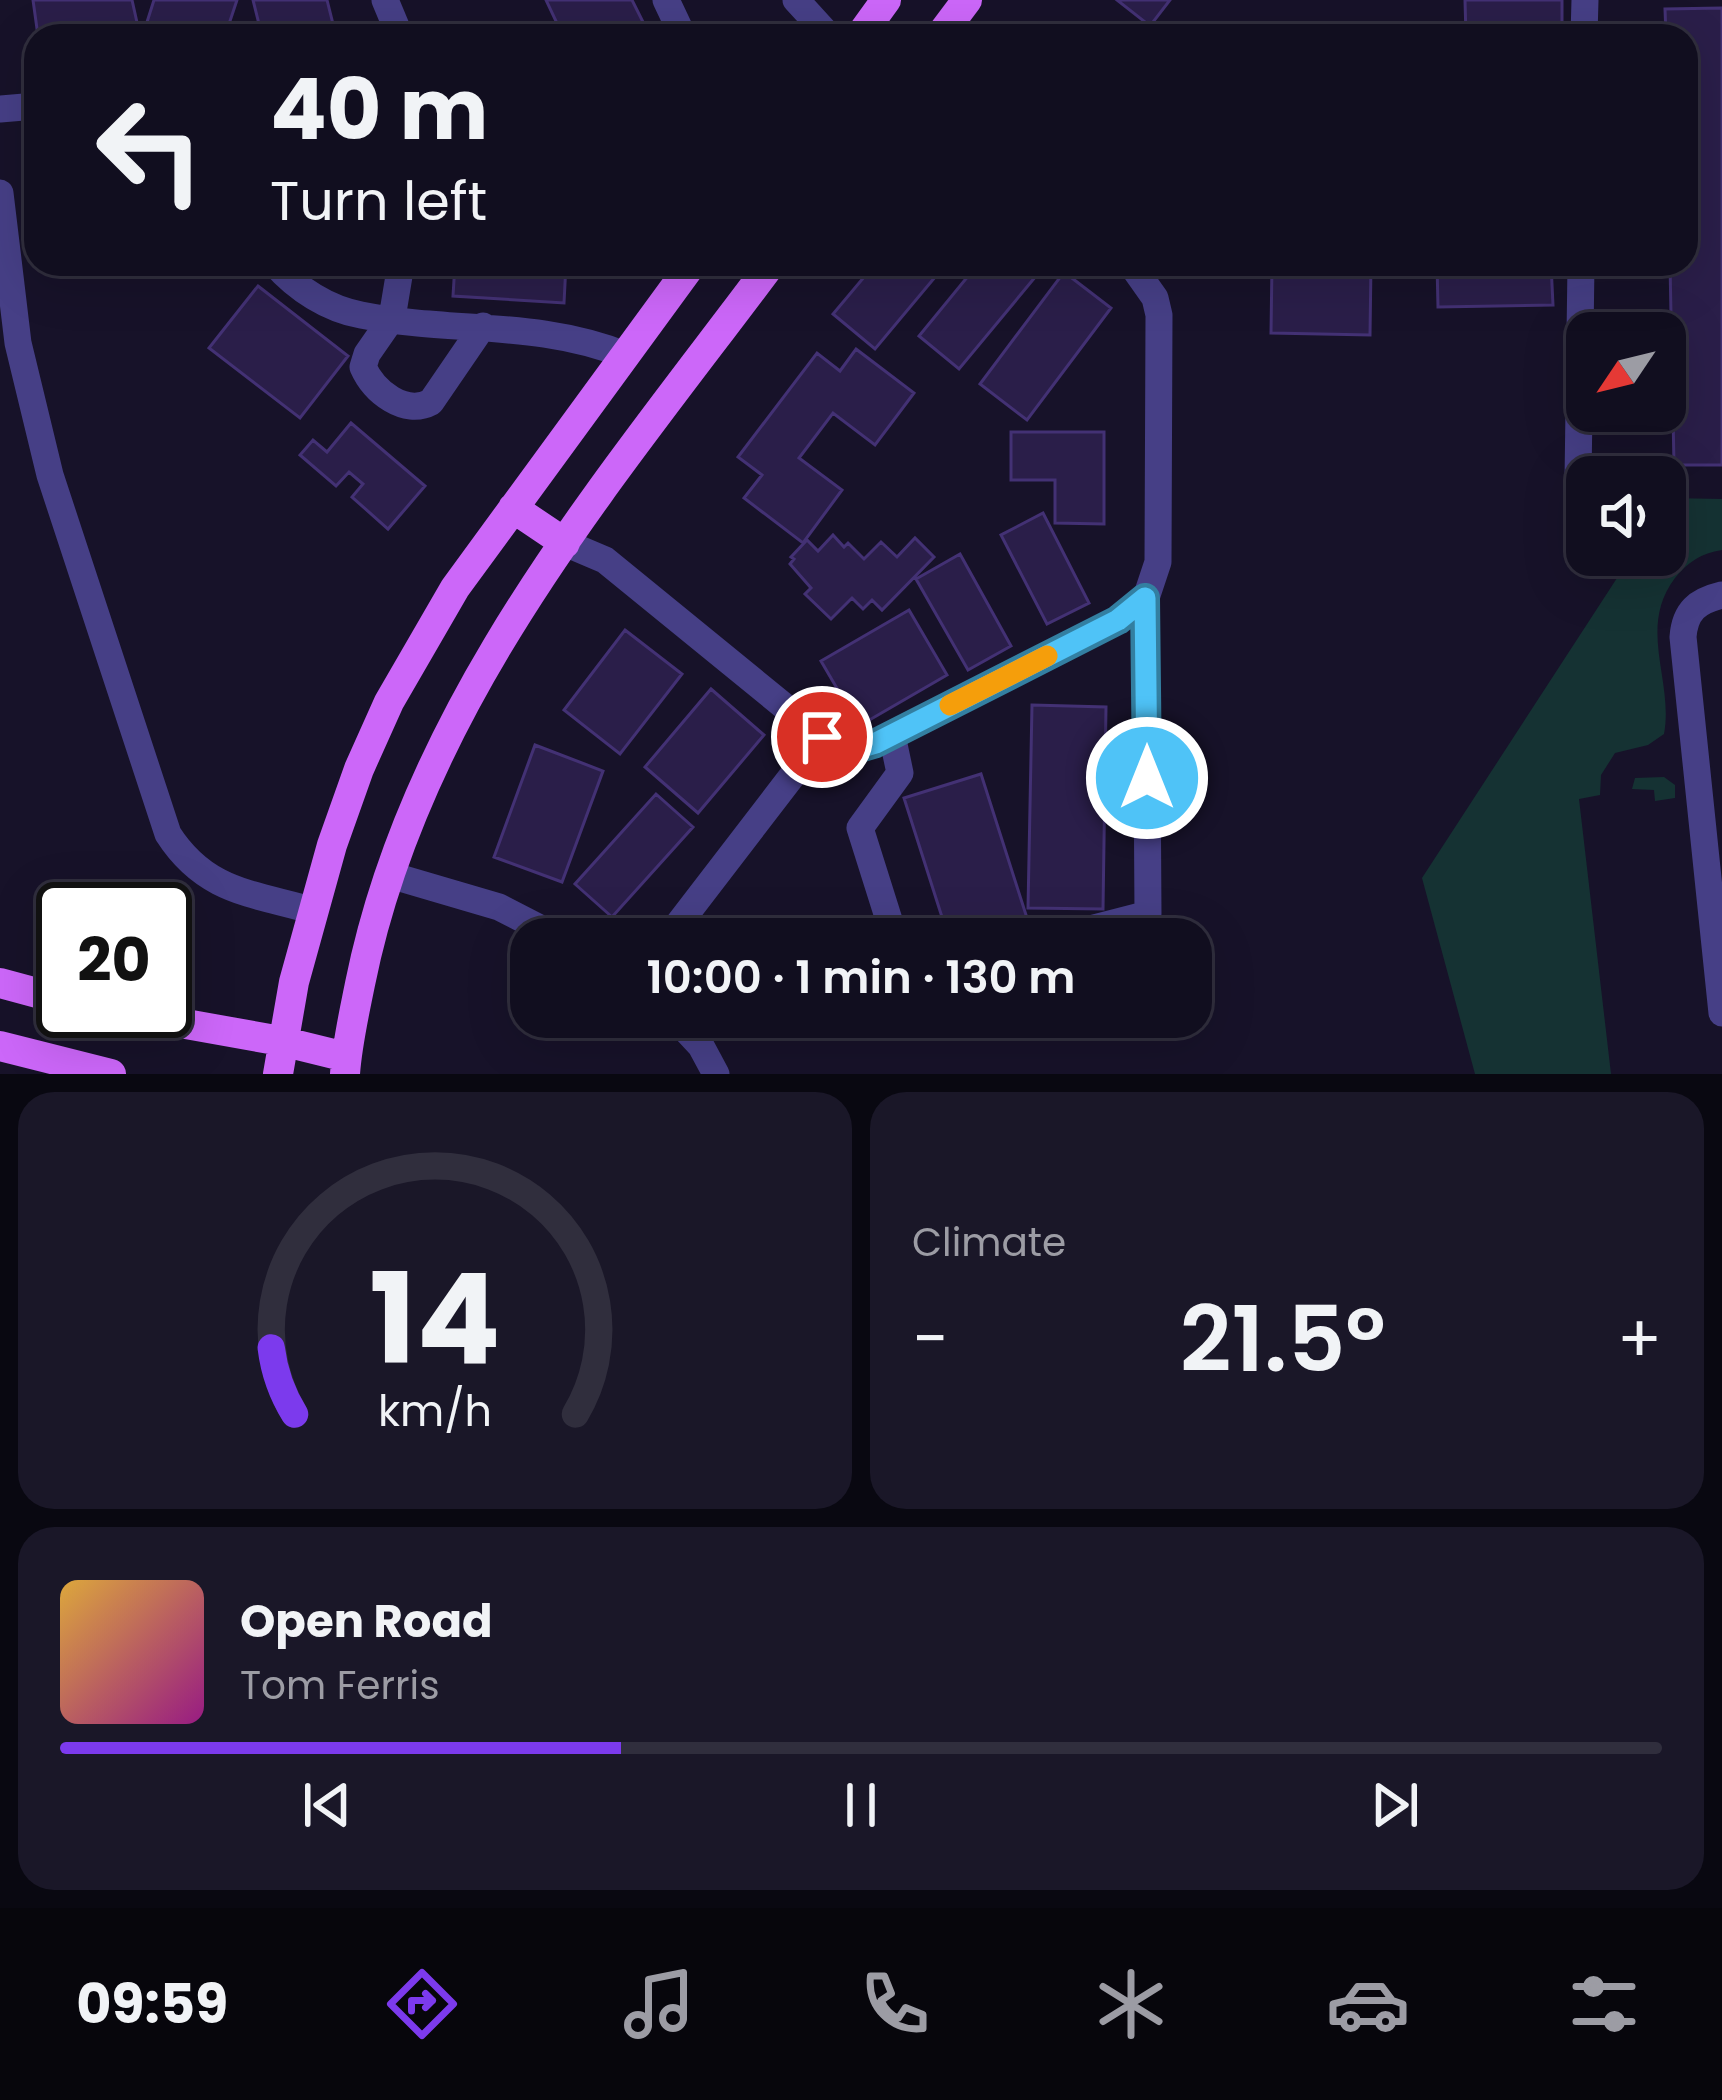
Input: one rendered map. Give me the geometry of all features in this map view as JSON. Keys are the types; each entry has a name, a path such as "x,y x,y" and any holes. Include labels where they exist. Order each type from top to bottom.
{"main road":[{"path":"278,1074 281,1041 314,911 359,769 389,702 455,588 683,276"},
{"path":"192,1025 281,1041 345,1065 367,952 389,875 455,718 494,649 565,543 762,276"},
{"path":"513,508 565,543"},
{"path":"0,983 36,993"},
{"path":"0,1046 111,1074"}],"lane":[{"path":"796,0 818,24"},
{"path":"0,193 18,343 50,475 168,834 193,866 219,885 314,911"},
{"path":"286,276 328,304 359,315 589,341 625,355"},
{"path":"399,276 392,318 367,353 363,367 368,379 405,406 420,408 431,402 483,326"},
{"path":"1132,918 1148,914 1145,598 1158,562 1159,315 1155,298 1139,276"},
{"path":"1579,456 1581,276"},
{"path":"565,543 605,560 822,737 859,748 1118,620 1145,598"},
{"path":"1722,596 1693,608 1684,622 1683,638 1722,1013"},
{"path":"888,918 860,828 900,772 892,735"},
{"path":"683,918 822,737"},
{"path":"389,875 499,907 520,918"},
{"path":"694,1038 716,1074"}],"green space":[{"path":"1686,498 1722,499 1722,550 1686,567"},
{"path":"1618,576 1677,576 1664,597 1657,635 1665,694 1664,734 1648,745 1615,753 1601,775 1600,795 1579,799 1611,1074 1475,1074 1422,878"},
{"path":"1664,777 1675,785 1675,798 1655,801 1654,790 1632,789 1635,778"}],"building":[{"path":"33,0 132,0 137,24 36,24"},
{"path":"154,0 237,0 229,24 147,22"},
{"path":"253,0 327,0 333,24 259,24"},
{"path":"546,0 632,0 644,24 557,24"},
{"path":"1117,0 1170,0 1147,24"},
{"path":"1465,0 1562,0 1562,24 1466,24"},
{"path":"1722,8 1722,465 1686,465 1686,456 1674,456 1673,432 1686,432 1686,312 1671,312 1670,276 1698,276 1698,24 1666,24 1665,9"},
{"path":"454,276 565,276 564,303 453,296"},
{"path":"865,276 936,276 875,349 833,314"},
{"path":"968,276 1036,276 959,369 919,336"},
{"path":"1061,276 1069,276 1111,308 1027,420 980,384"},
{"path":"1272,276 1371,276 1370,335 1271,333"},
{"path":"1437,276 1552,276 1553,305 1438,307"},
{"path":"258,286 348,356 300,418 209,348"},
{"path":"856,349 914,393 875,445 833,413 799,458 842,490 803,543 744,498 762,475 738,457 817,353 840,371"},
{"path":"351,423 425,486 388,529 352,497 363,484 349,472 336,486 300,455 313,440 327,452"},
{"path":"1011,432 1104,432 1104,524 1055,523 1055,480 1011,480"},
{"path":"1043,513 1089,603 1047,624 1001,535"},
{"path":"833,535 864,559 881,542 897,557 915,538 934,557 882,610 872,600 863,609 852,598 831,619 805,594 811,588 790,564 807,540 818,551"},
{"path":"960,554 1011,646 968,670 916,579"},
{"path":"909,610 947,675 859,726 821,661"},
{"path":"625,630 682,674 620,754 564,710"},
{"path":"711,689 764,735 698,813 645,767"},
{"path":"1032,705 1106,707 1103,909 1028,908"},
{"path":"535,745 603,771 562,882 494,857"},
{"path":"981,774 1027,918 942,918 904,798"},
{"path":"656,794 693,827 612,917 575,884"}],"slow traffic":[{"path":"950,705 1047,656"}],"route":[{"path":"822,737 859,748 876,743 1118,620 1145,598 1147,778"}]}
